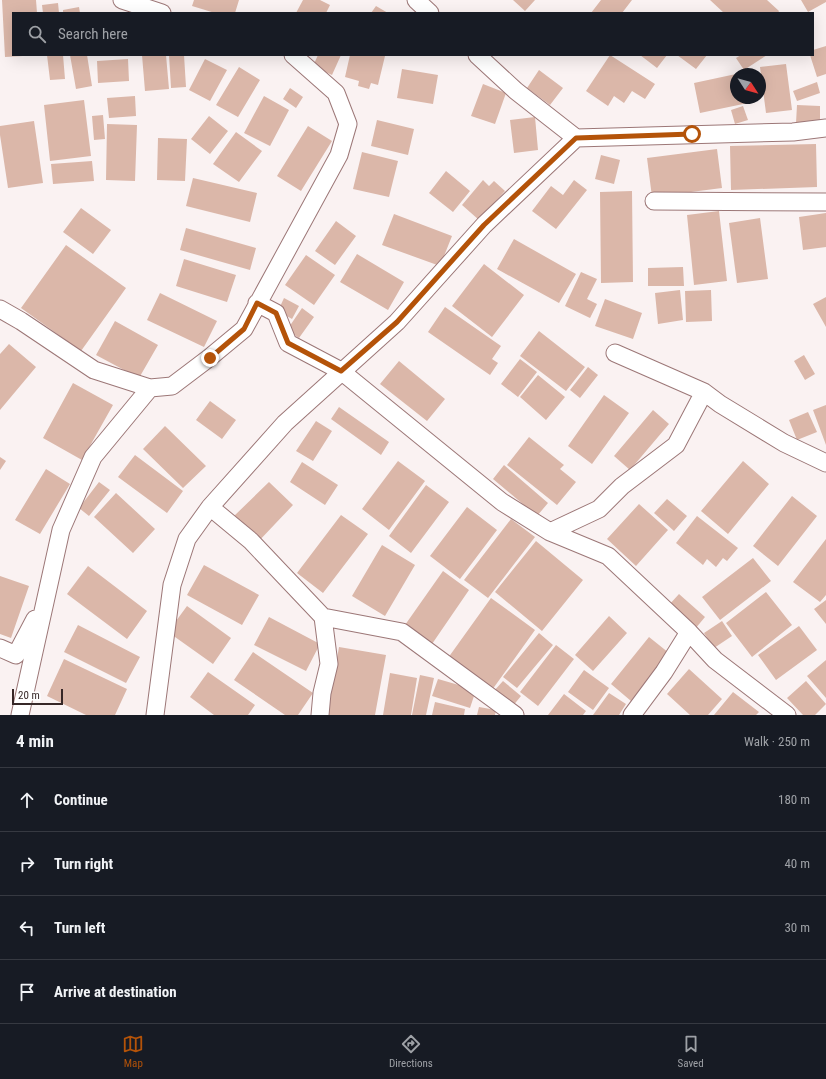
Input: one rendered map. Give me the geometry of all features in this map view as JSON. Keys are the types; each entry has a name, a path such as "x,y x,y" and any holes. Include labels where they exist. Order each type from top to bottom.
{"street":[{"path":"122,0 159,12"},
{"path":"416,0 429,12"},
{"path":"0,309 21,321 94,370 150,388 172,386 210,358 244,329 339,155 348,124 336,93 294,56"},
{"path":"477,56 516,91 576,138 793,132 826,128"},
{"path":"155,715 172,586 188,539 210,507 249,461 285,423 397,322 484,225 576,138"},
{"path":"654,201 826,202"},
{"path":"257,303 276,313 288,343 341,371 502,502 550,532 608,556 689,632 715,660 787,715"},
{"path":"615,353 704,392 720,404 784,443 826,463"},
{"path":"20,715 60,530 93,457 150,388"},
{"path":"550,532 599,509 622,486 676,445 704,392"},
{"path":"210,507 251,541 323,617 402,632 515,715"},
{"path":"0,648 16,655 45,600"},
{"path":"320,715 322,693 329,664 323,617"},
{"path":"632,715 664,672 689,632"}],"building":[{"path":"2,0 36,0 37,12 12,12 12,56 23,56 5,57"},
{"path":"194,0 239,0 235,12 212,12 192,6"},
{"path":"303,0 320,0 330,5 326,12 297,12"},
{"path":"513,0 535,0 525,11"},
{"path":"601,0 632,0 623,12 592,12"},
{"path":"710,0 767,0 779,11 778,12 723,12"},
{"path":"801,0 826,0 826,2 808,12"},
{"path":"58,3 59,12 43,12 42,5"},
{"path":"376,6 386,12 372,12"},
{"path":"79,7 80,12 63,12 63,10"},
{"path":"826,46 826,74 817,77 810,56 814,56 814,50"},
{"path":"47,56 63,56 65,79 50,80"},
{"path":"70,56 87,56 92,86 76,89"},
{"path":"142,56 166,56 169,89 145,91"},
{"path":"169,56 184,56 186,87 171,88"},
{"path":"318,56 341,56 332,75 313,66"},
{"path":"350,56 385,56 378,85 371,83 369,89 358,86 359,81 345,77"},
{"path":"609,56 655,84 645,99 632,91 624,103 614,96 608,106 586,91"},
{"path":"641,56 666,56 657,68"},
{"path":"678,56 706,56 696,69"},
{"path":"739,56 765,56 747,68 743,68 736,58"},
{"path":"128,59 129,81 98,83 97,61"},
{"path":"205,59 227,70 210,101 189,90"},
{"path":"786,64 792,110 766,113 766,68 760,67"},
{"path":"239,67 260,80 238,117 216,105"},
{"path":"402,69 438,75 433,104 397,98"},
{"path":"539,70 563,88 550,105 527,88"},
{"path":"730,75 730,104 743,104 700,113 694,83"},
{"path":"817,82 820,93 797,101 793,91"},
{"path":"483,84 506,93 495,124 471,116"},
{"path":"290,88 303,97 296,108 283,99"},
{"path":"135,96 136,116 109,118 107,98"},
{"path":"264,96 289,110 270,146 244,133"},
{"path":"84,100 91,156 50,161 44,105"},
{"path":"797,105 820,106 820,124 796,123"},
{"path":"743,106 748,120 735,124 731,110"},
{"path":"103,115 105,139 94,140 92,116"},
{"path":"209,116 228,131 210,154 191,139"},
{"path":"535,117 538,150 514,153 510,120"},
{"path":"377,120 414,129 408,155 371,146"},
{"path":"34,121 43,183 8,188 0,126"},
{"path":"107,124 137,125 135,181 106,180"},
{"path":"308,126 332,141 301,191 277,176"},
{"path":"236,132 262,151 239,182 213,164"},
{"path":"158,138 187,139 185,181 157,180"},
{"path":"816,144 817,187 731,190 730,146"},
{"path":"717,149 722,188 652,197 647,158"},
{"path":"362,152 398,161 389,197 353,189"},
{"path":"601,155 620,160 614,184 595,179"},
{"path":"92,161 94,181 53,184 51,164"},
{"path":"446,171 470,191 453,212 429,193"},
{"path":"193,178 257,193 250,222 186,206"},
{"path":"483,180 489,186 494,181 505,191 479,220 462,205"},
{"path":"574,180 587,190 556,229 532,211 551,186 563,195"},
{"path":"632,191 633,282 601,283 600,192"},
{"path":"81,208 111,230 93,254 63,232"},
{"path":"719,211 727,281 694,285 687,215"},
{"path":"826,213 826,247 803,250 799,217"},
{"path":"394,214 452,236 440,266 382,245"},
{"path":"760,218 768,279 737,283 729,223"},
{"path":"336,221 356,236 335,265 315,251"},
{"path":"186,228 256,248 250,270 180,250"},
{"path":"514,239 576,274 559,303 497,269"},
{"path":"66,245 126,288 81,351 21,308"},
{"path":"357,254 404,282 388,310 340,282"},
{"path":"306,255 335,275 314,305 285,285"},
{"path":"184,259 236,275 227,302 176,286"},
{"path":"484,264 524,295 492,337 452,306"},
{"path":"683,267 684,286 648,286 648,268"},
{"path":"581,272 597,279 587,299 597,304 590,318 565,306"},
{"path":"680,290 683,320 658,324 655,293"},
{"path":"711,290 712,321 686,322 685,291"},
{"path":"160,293 217,321 204,347 147,320"},
{"path":"826,297 826,327 813,304"},
{"path":"284,298 299,306 292,319 278,311"},
{"path":"605,299 642,313 633,339 595,326"},
{"path":"445,307 501,346 492,359 498,363 490,375 428,332"},
{"path":"302,308 314,317 299,338 287,330"},
{"path":"115,321 158,345 139,378 96,355"},
{"path":"539,331 585,367 566,391 520,356"},
{"path":"9,344 36,367 0,410 0,354"},
{"path":"804,355 815,374 805,380 794,361"},
{"path":"520,359 537,372 518,397 501,384"},
{"path":"399,361 445,399 427,421 380,384"},
{"path":"588,367 598,375 580,398 570,390"},
{"path":"538,375 565,397 546,420 520,397"},
{"path":"73,383 113,405 82,460 43,438"},
{"path":"604,395 629,413 592,464 568,446"},
{"path":"210,401 236,420 222,439 196,420"},
{"path":"826,405 826,445 813,410"},
{"path":"339,407 389,442 381,455 331,419"},
{"path":"653,410 669,424 630,470 614,456"},
{"path":"808,412 817,432 797,440 789,420"},
{"path":"316,421 332,431 313,461 296,451"},
{"path":"165,426 206,466 183,488 143,449"},
{"path":"529,437 564,465 560,469 576,482 557,505 507,465"},
{"path":"135,455 183,491 167,513 118,477"},
{"path":"0,457 6,461 0,470"},
{"path":"398,461 425,481 389,530 362,509"},
{"path":"743,461 769,484 728,534 701,511"},
{"path":"302,462 338,485 325,505 290,482"},
{"path":"504,465 548,503 537,516 493,479"},
{"path":"46,469 70,484 40,534 15,520"},
{"path":"99,482 110,490 89,516 79,508"},
{"path":"269,482 293,505 257,543 232,518"},
{"path":"426,485 449,502 411,553 389,536"},
{"path":"116,493 155,529 133,553 94,517"},
{"path":"792,496 817,516 778,566 753,546"},
{"path":"667,499 687,516 674,531 654,513"},
{"path":"639,504 668,530 636,566 607,539"},
{"path":"467,507 497,530 460,579 430,556"},
{"path":"341,515 368,534 323,593 297,573"},
{"path":"697,516 738,548 727,561 723,558 716,567 707,559 703,565 676,543"},
{"path":"511,519 535,537 488,598 464,580"},
{"path":"826,539 826,595 820,602 793,582"},
{"path":"536,541 583,580 542,631 495,592"},
{"path":"382,545 415,565 385,616 352,596"},
{"path":"753,558 771,581 720,620 702,597"},
{"path":"204,565 259,595 242,625 187,595"},
{"path":"88,566 147,611 127,639 67,594"},
{"path":"443,571 469,590 432,644 405,625"},
{"path":"0,576 29,586 11,638 0,634"},
{"path":"766,592 792,625 752,657 726,623"},
{"path":"679,594 705,617 695,629 668,606"},
{"path":"491,598 535,630 492,690 448,658"},
{"path":"826,600 826,624 814,609"},
{"path":"187,606 231,638 213,664 168,632"},
{"path":"609,616 627,633 593,671 575,655"},
{"path":"269,617 320,644 306,671 254,645"},
{"path":"722,621 732,636 714,648 704,633"},
{"path":"78,625 140,657 126,683 64,652"},
{"path":"799,626 817,650 776,680 758,655"},
{"path":"539,633 553,645 517,688 503,677"},
{"path":"649,637 669,653 631,701 611,684"},
{"path":"556,645 574,659 538,706 520,692"},
{"path":"339,647 386,655 375,715 327,715"},
{"path":"253,652 313,693 298,715 285,715 234,680"},
{"path":"64,659 127,689 115,715 86,715 47,696"},
{"path":"826,660 826,698 807,676"},
{"path":"689,669 722,699 708,715 690,715 667,694"},
{"path":"584,670 609,688 593,710 568,692"},
{"path":"208,672 255,705 248,715 214,715 190,697"},
{"path":"390,673 417,678 411,715 383,715"},
{"path":"420,675 434,678 426,715 412,715"},
{"path":"438,679 476,690 470,708 432,696"},
{"path":"503,681 521,696 512,707 493,692"},
{"path":"806,681 826,704 815,715 803,715 787,698"},
{"path":"733,692 759,712 756,715 714,715"},
{"path":"609,693 626,704 619,715 593,715"},
{"path":"564,694 586,711 583,715 548,715"},
{"path":"435,702 465,709 464,715 432,715"},
{"path":"479,707 496,710 495,715 477,715"}],"route":[{"path":"210,358 244,329 257,303 276,313 288,343 341,371 397,322 484,225 576,138 692,134"}]}
